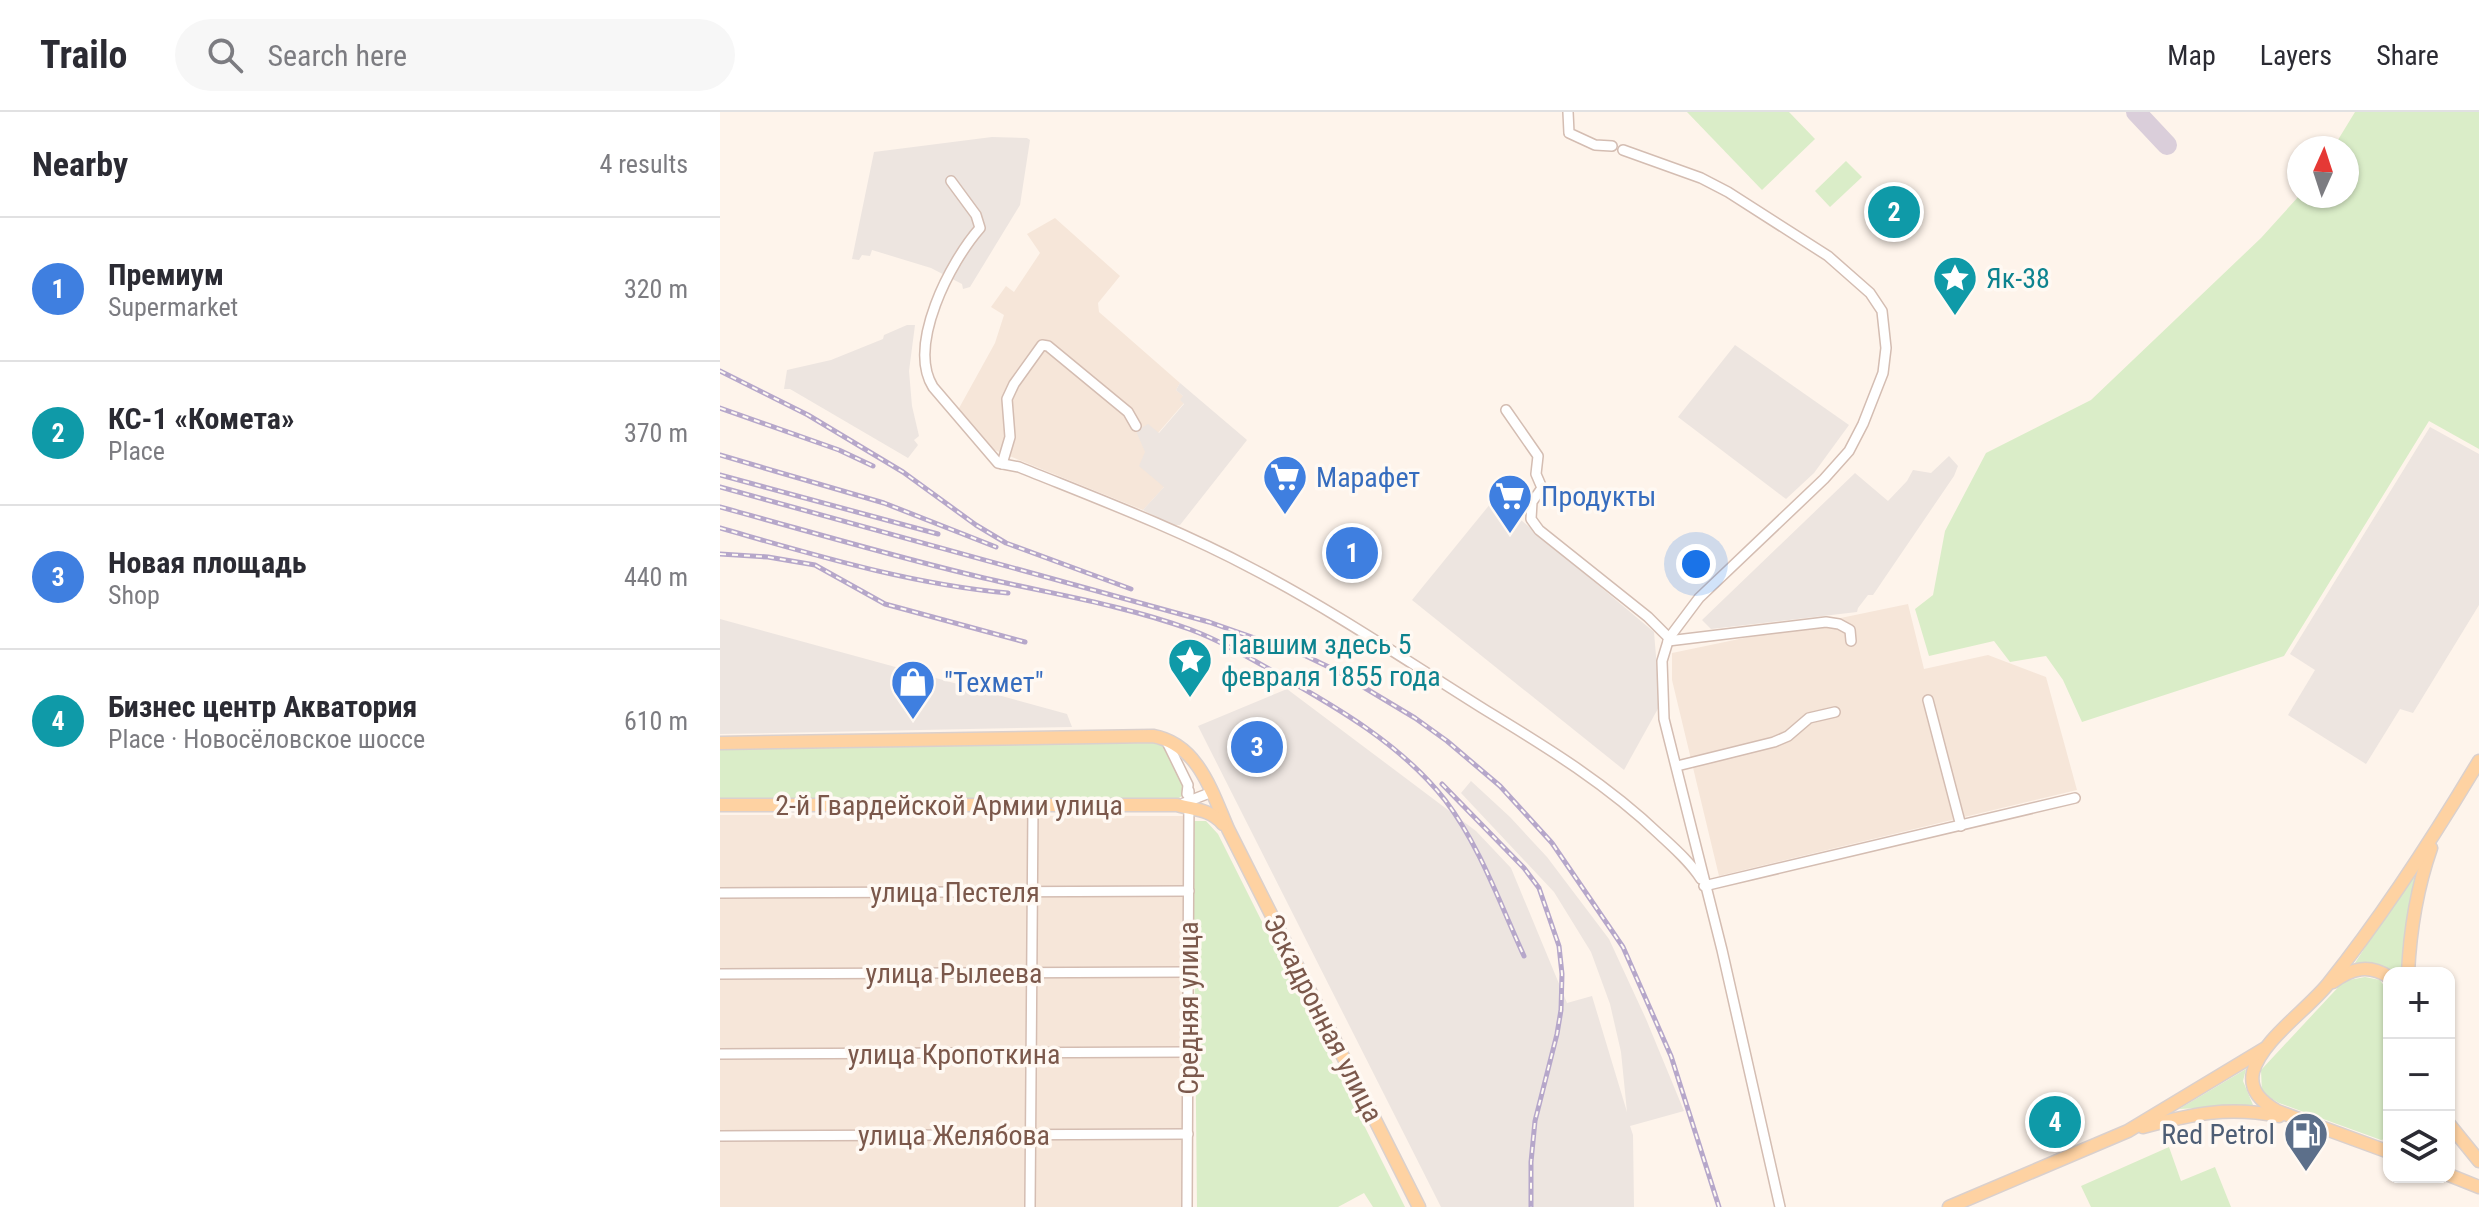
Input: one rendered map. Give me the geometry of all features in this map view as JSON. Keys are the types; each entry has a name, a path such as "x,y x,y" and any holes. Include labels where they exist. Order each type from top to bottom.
{"main road":[{"path":"720,743 1165,738"},
{"name":"Эскадронная улица","path":"1165,738 1185,750 1206,778 1228,829 1419,1207"},
{"path":"2327,986 2437,830 2479,761"},
{"path":"1186,801 1216,815 1228,829"},
{"name":"2-й Гвардейской Армии улица","path":"720,805 1033,806 1186,801"},
{"path":"2409,967 2423,871 2437,830"},
{"path":"2128,1131 2267,1047 2327,986 2342,975 2367,968 2383,973"},
{"path":"2267,1047 2252,1079 2257,1096 2277,1111 2383,1150"},
{"path":"1949,1207 2128,1131 2199,1112 2223,1110 2269,1114 2305,1122"},
{"path":"2455,1131 2479,1161"},
{"path":"2357,1142 2383,1146"},
{"path":"2455,1177 2479,1187"}],"street":[{"path":"1568,112 1569,133 1595,145 1618,148 1701,178 1728,192 1828,256 1870,293 1882,311 1886,348 1881,382 1849,451 1819,484 1699,598 1668,640 1662,661 1664,719 1722,950 1780,1207"},
{"path":"951,181 976,215 980,228 940,296 931,319 924,354 926,376 998,463 1019,467 1112,505 1258,571 1346,623 1598,782 1668,842 1697,873 1704,886"},
{"path":"1002,464 1010,437 1007,399 1042,345 1048,346 1128,412 1136,426"},
{"path":"1506,410 1538,456 1536,474 1542,488 1532,502 1531,519 1539,530 1648,617 1668,640"},
{"path":"1668,640 1826,622 1850,630 1851,641"},
{"path":"1928,700 1961,826"},
{"path":"1677,766 1774,742 1788,736 1809,718 1835,712"},
{"path":"1165,738 1179,765 1186,801 1212,792"},
{"path":"1704,886 2075,798"},
{"name":"Средняя улица","path":"1186,801 1189,891 1187,1207"},
{"path":"1030,1207 1033,806"},
{"path":"1668,842 1686,844 1691,826"},
{"name":"улица Пестеля","path":"720,893 1189,891"},
{"name":"улица Рылеева","path":"720,974 1188,972"},
{"name":"улица Кропоткина","path":"720,1054 1188,1052"},
{"name":"улица Желябова","path":"720,1136 1188,1134"}],"shaded area":[{"path":"992,137 1030,140 1020,205 970,287 963,289 962,284 931,268 872,250 870,256 852,259 874,152"},
{"path":"1055,218 1120,276 1098,303 1099,312 1180,383 1176,390 1183,396 1184,403 1158,433 1164,487 1143,510 992,449 958,410 995,343 1004,315 991,307 1006,286 1014,292 1040,253 1027,234"},
{"path":"907,325 915,325 909,371 919,436 914,440 918,445 908,458 790,389 784,389 787,370 831,360 883,339 884,335"},
{"path":"1735,345 1849,425 1814,473 1786,499 1678,417"},
{"path":"1180,383 1247,440 1180,525 1171,525 1143,510 1164,487 1139,466 1145,452 1136,431 1148,424 1159,433 1184,404 1180,400 1183,396 1176,390"},
{"path":"2430,427 2479,454 2479,605 2413,713 2400,709 2366,764 2288,715 2315,670 2290,654"},
{"path":"1949,456 1958,466 1954,476 1873,595 1868,595 1857,612 1711,629 1702,620 1855,473 1888,501 1913,470 1931,473"},
{"path":"1495,498 1654,632 1660,705 1624,770 1412,600"},
{"path":"1908,604 1924,669 1988,655 2046,677 2077,790 1719,876 1672,680 1672,653"},
{"path":"720,619 1067,714 1072,727 720,734"},
{"path":"1287,689 1476,831 1511,868 1567,1003 1592,996 1627,1112 1621,1052 1610,1004 1591,952 1554,892 1461,793 1471,781 1547,857 1609,939 1684,1111 1630,1126 1633,1135 1634,1207 1441,1207 1198,726"},
{"path":"720,815 1183,816 1191,1207 720,1207"}],"green space":[{"path":"1687,112 1789,112 1815,139 1762,190"},
{"path":"2355,112 2479,112 2479,449 2429,421 2284,656 2082,722 2063,680 2046,656 2010,662 1994,641 1929,656 1915,609 1933,595 1945,531 1986,453 2091,400 2261,238 2288,208 2359,208 2359,136 2340,136"},
{"path":"1846,161 1862,177 1830,207 1815,191"},
{"path":"1158,743 1167,749 1185,787 1182,796 1177,799 720,799 720,747"},
{"path":"1193,821 1206,821 1218,834 1405,1207 1373,1207 1364,1193 1338,1207 1197,1207"},
{"path":"2412,875 2417,876 2404,967 2383,967 2383,970 2370,963 2353,966"},
{"path":"2365,977 2380,980 2383,984 2381,1140 2279,1103 2262,1093 2261,1070 2344,981"},
{"path":"2246,1069 2243,1081 2253,1105 2179,1109"},
{"path":"2169,1147 2181,1181 2215,1167 2231,1207 2091,1207 2081,1186"}],"taxiway":[{"path":"2136,112 2167,145"}],"railway":[{"path":"720,371 808,415 903,472 1006,543 1131,589"},
{"path":"720,408 839,450 873,466"},
{"path":"720,455 884,503 996,547"},
{"path":"720,475 938,534"},
{"path":"720,487 1209,622 1306,656 1335,670 1447,741 1500,786 1552,843 1623,947 1671,1056 1719,1207"},
{"path":"720,507 951,570 1139,613 1200,633 1255,661 1366,728 1428,780 1469,836 1524,956"},
{"path":"720,528 898,576 1008,593"},
{"path":"720,554 768,557 815,565 885,604 1025,642"},
{"path":"1442,784 1524,868 1539,888 1559,946 1561,1010 1535,1121 1531,1207"}],"place":[{"name":"КС-1 «Комета»","path":"1894,212"},
{"name":"Як-38","path":"1955,317"},
{"name":"Марафет","path":"1285,516"},
{"name":"Продукты","path":"1510,535"},
{"name":"Премиум","path":"1352,553"},
{"name":"Павшим здесь 5 февраля 1855 года","path":"1190,699"},
{"name":"\"Техмет\"","path":"913,721"},
{"name":"Новая площадь","path":"1257,747"},
{"name":"Бизнес центр Акватория","path":"2055,1122"},
{"name":"Red Petrol","path":"2306,1173"}]}
